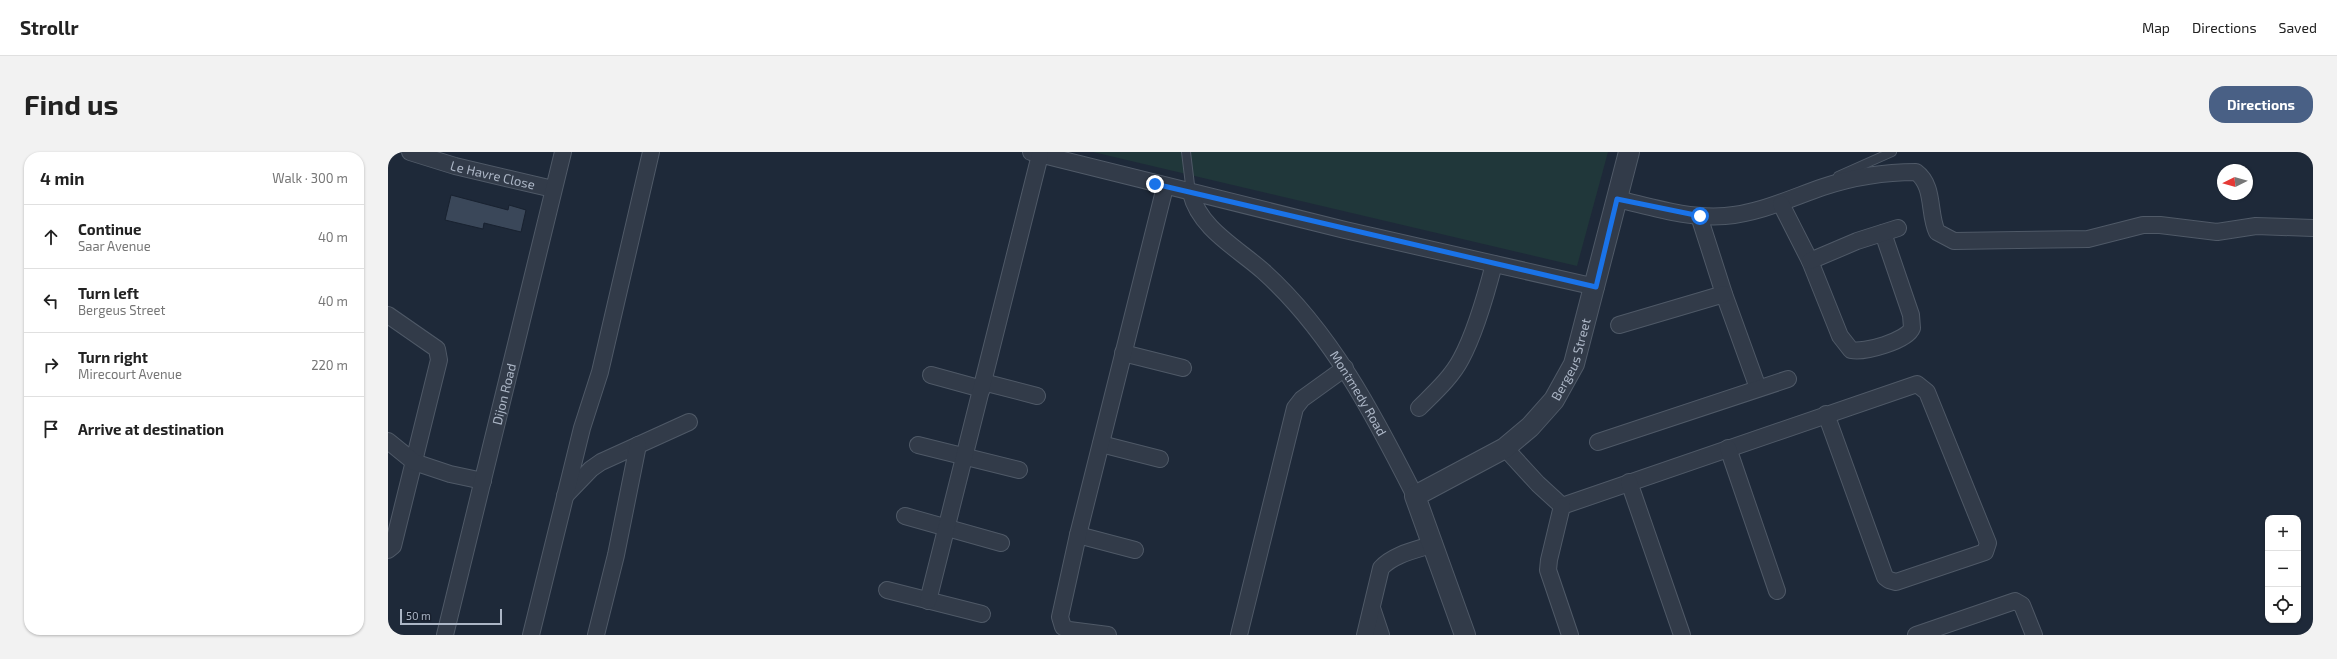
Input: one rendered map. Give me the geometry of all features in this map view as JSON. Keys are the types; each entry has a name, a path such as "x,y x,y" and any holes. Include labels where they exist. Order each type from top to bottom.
{"street":[{"name":"Le Havre Close","path":"410,152 455,166 553,189"},
{"name":"Dijon Road","path":"445,635 562,152"},
{"path":"531,635 582,428 600,372 651,152"},
{"name":"Bergeus Street","path":"1415,496 1505,448 1530,427 1554,400 1574,364 1596,287 1629,152"},
{"path":"928,600 982,385 1035,154 1165,187 1596,287"},
{"path":"1617,199 1700,216 1747,213 1781,204 1802,195 1855,178 1892,172 1916,172 1924,182 1930,197 1938,232 1948,240 1954,241 2088,239 2143,226 2160,225 2217,232 2256,226 2313,228"},
{"path":"1101,635 1069,630 1060,622 1060,611 1165,187"},
{"name":"Montmedy Road","path":"1191,193 1194,206 1203,220 1264,272 1301,308 1345,368 1385,436 1415,496 1434,544 1465,635"},
{"path":"1781,204 1810,261 1846,345 1851,350 1858,351 1873,348 1907,335 1912,328 1911,315 1890,230 1857,241 1810,261"},
{"path":"1700,216 1724,294 1758,388"},
{"path":"1419,408 1443,383 1461,359 1489,284 1494,264"},
{"path":"1619,325 1724,294"},
{"path":"388,315 437,349 439,355 438,368 393,546 388,550"},
{"path":"1123,353 1183,368"},
{"path":"1238,635 1295,408 1302,399 1345,368"},
{"path":"930,375 1037,396"},
{"path":"1598,442 1788,378"},
{"path":"1562,506 1629,482 1728,448 1826,414 1913,384 1924,387 1928,392 1988,543 1985,552 1896,582 1888,580 1885,577 1826,414"},
{"path":"564,498 595,466 689,422"},
{"path":"388,441 414,462 450,474 483,481"},
{"path":"1101,444 1160,459"},
{"path":"596,635 616,555 638,445"},
{"path":"918,445 1019,470"},
{"path":"1505,448 1538,484 1562,506"},
{"path":"1728,448 1776,591"},
{"path":"1629,482 1682,635"},
{"path":"1562,506 1548,570 1570,635"},
{"path":"905,516 1001,543"},
{"path":"1078,535 1135,550"},
{"path":"1365,635 1381,568 1399,556 1434,544"},
{"path":"887,590 982,614"},
{"path":"1916,635 2015,601 2022,605 2034,635"},
{"path":"1372,608 1381,635"}],"lane":[{"path":"1186,152 1191,193"},
{"path":"1802,195 1864,164 1892,152"}],"green space":[{"path":"1093,152 1608,152 1577,266"}],"building":[{"path":"451,195 508,210 509,205 526,210 521,232 484,223 483,229 445,220"}],"route":[{"path":"1155,184 1345,230 1596,287 1617,199 1700,216"}]}
